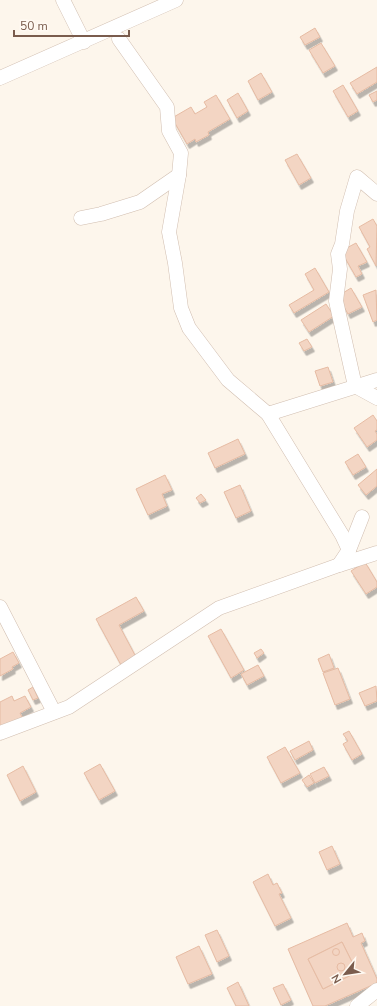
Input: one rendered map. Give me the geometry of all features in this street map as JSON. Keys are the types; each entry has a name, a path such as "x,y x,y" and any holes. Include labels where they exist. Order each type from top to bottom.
{"street":[{"path":"63,0 84,42"},
{"path":"0,78 176,0"},
{"path":"119,40 167,107 169,131 181,153 179,175 169,232 176,263 182,308 189,328 228,380 268,414 338,528 349,550"},
{"path":"81,218 101,214 140,202 179,175"},
{"path":"377,194 357,177 347,211 342,244 338,254 340,269 336,301 355,386 377,398"},
{"path":"268,414 377,380"},
{"path":"339,565 349,550 362,517"},
{"path":"0,733 69,707 219,608 377,553"},
{"path":"0,607 54,712"},
{"path":"357,1006 377,990"}],"building":[{"path":"315,28 320,37 305,45 300,37"},
{"path":"321,43 335,66 323,73 309,50"},
{"path":"377,67 377,82 357,94 350,83"},
{"path":"261,73 272,92 258,100 248,81"},
{"path":"343,85 358,111 348,117 333,91"},
{"path":"377,91 377,100 373,102 369,95"},
{"path":"238,93 248,111 237,118 227,100"},
{"path":"216,95 230,119 208,132 209,135 196,142 195,139 187,144 172,118 191,107 195,114 207,107 204,102"},
{"path":"297,154 311,178 299,185 285,160"},
{"path":"373,219 377,226 376,266 367,249 370,247 359,227"},
{"path":"356,243 367,262 358,266 362,274 356,277 341,251"},
{"path":"315,268 329,292 294,313 289,305 314,290 305,274"},
{"path":"351,288 362,307 348,314 338,296"},
{"path":"376,290 377,320 373,322 363,295"},
{"path":"326,304 334,316 309,332 301,320"},
{"path":"307,339 312,347 304,351 299,343"},
{"path":"328,367 333,382 320,386 315,371"},
{"path":"373,415 377,421 377,430 375,431 377,434 377,440 367,447 354,428"},
{"path":"238,439 245,454 215,468 208,453"},
{"path":"358,454 366,467 353,475 345,462"},
{"path":"377,469 377,486 366,495 358,485"},
{"path":"165,475 172,490 162,494 167,506 148,515 136,489"},
{"path":"240,485 251,511 236,518 224,492"},
{"path":"201,494 206,500 200,503 196,498"},
{"path":"365,562 377,582 377,587 366,594 351,571"},
{"path":"136,597 144,611 119,625 136,657 121,665 96,619"},
{"path":"221,629 244,670 231,678 208,636"},
{"path":"261,649 264,653 257,658 254,653"},
{"path":"13,652 19,663 12,667 13,669 0,676 0,659"},
{"path":"329,654 334,668 323,672 318,659"},
{"path":"258,665 264,676 247,685 241,674"},
{"path":"338,668 350,699 335,705 323,673"},
{"path":"376,686 377,701 365,706 359,693"},
{"path":"33,687 38,698 33,700 28,690"},
{"path":"12,696 14,701 25,696 31,707 20,713 23,719 0,727 0,702"},
{"path":"349,731 362,754 352,760 343,744 348,741 343,734"},
{"path":"309,741 313,750 295,760 290,751"},
{"path":"285,747 300,773 281,783 267,757"},
{"path":"100,764 115,791 99,800 84,773"},
{"path":"23,766 36,792 20,801 7,775"},
{"path":"324,767 329,776 315,783 310,774"},
{"path":"309,775 314,783 307,787 302,780"},
{"path":"332,846 340,864 327,870 319,852"},
{"path":"268,874 273,885 277,883 282,893 279,894 291,918 275,926 253,882"},
{"path":"347,923 353,937 362,933 365,941 361,943 377,979 377,983 325,1006 313,1006 288,949","holes":["342,942 357,972 323,989 308,959"]},
{"path":"217,930 229,956 217,962 205,935"},
{"path":"342,942 357,972 323,989 308,959"},
{"path":"199,946 212,974 188,984 176,957"},
{"path":"336,948 339,949 339,955 336,956 333,955 332,952 333,949"},
{"path":"339,963 343,963 345,967 343,971 339,971 337,969 337,965"},
{"path":"238,982 249,1006 236,1006 227,988"},
{"path":"283,984 291,1000 281,1005 273,988"}]}
